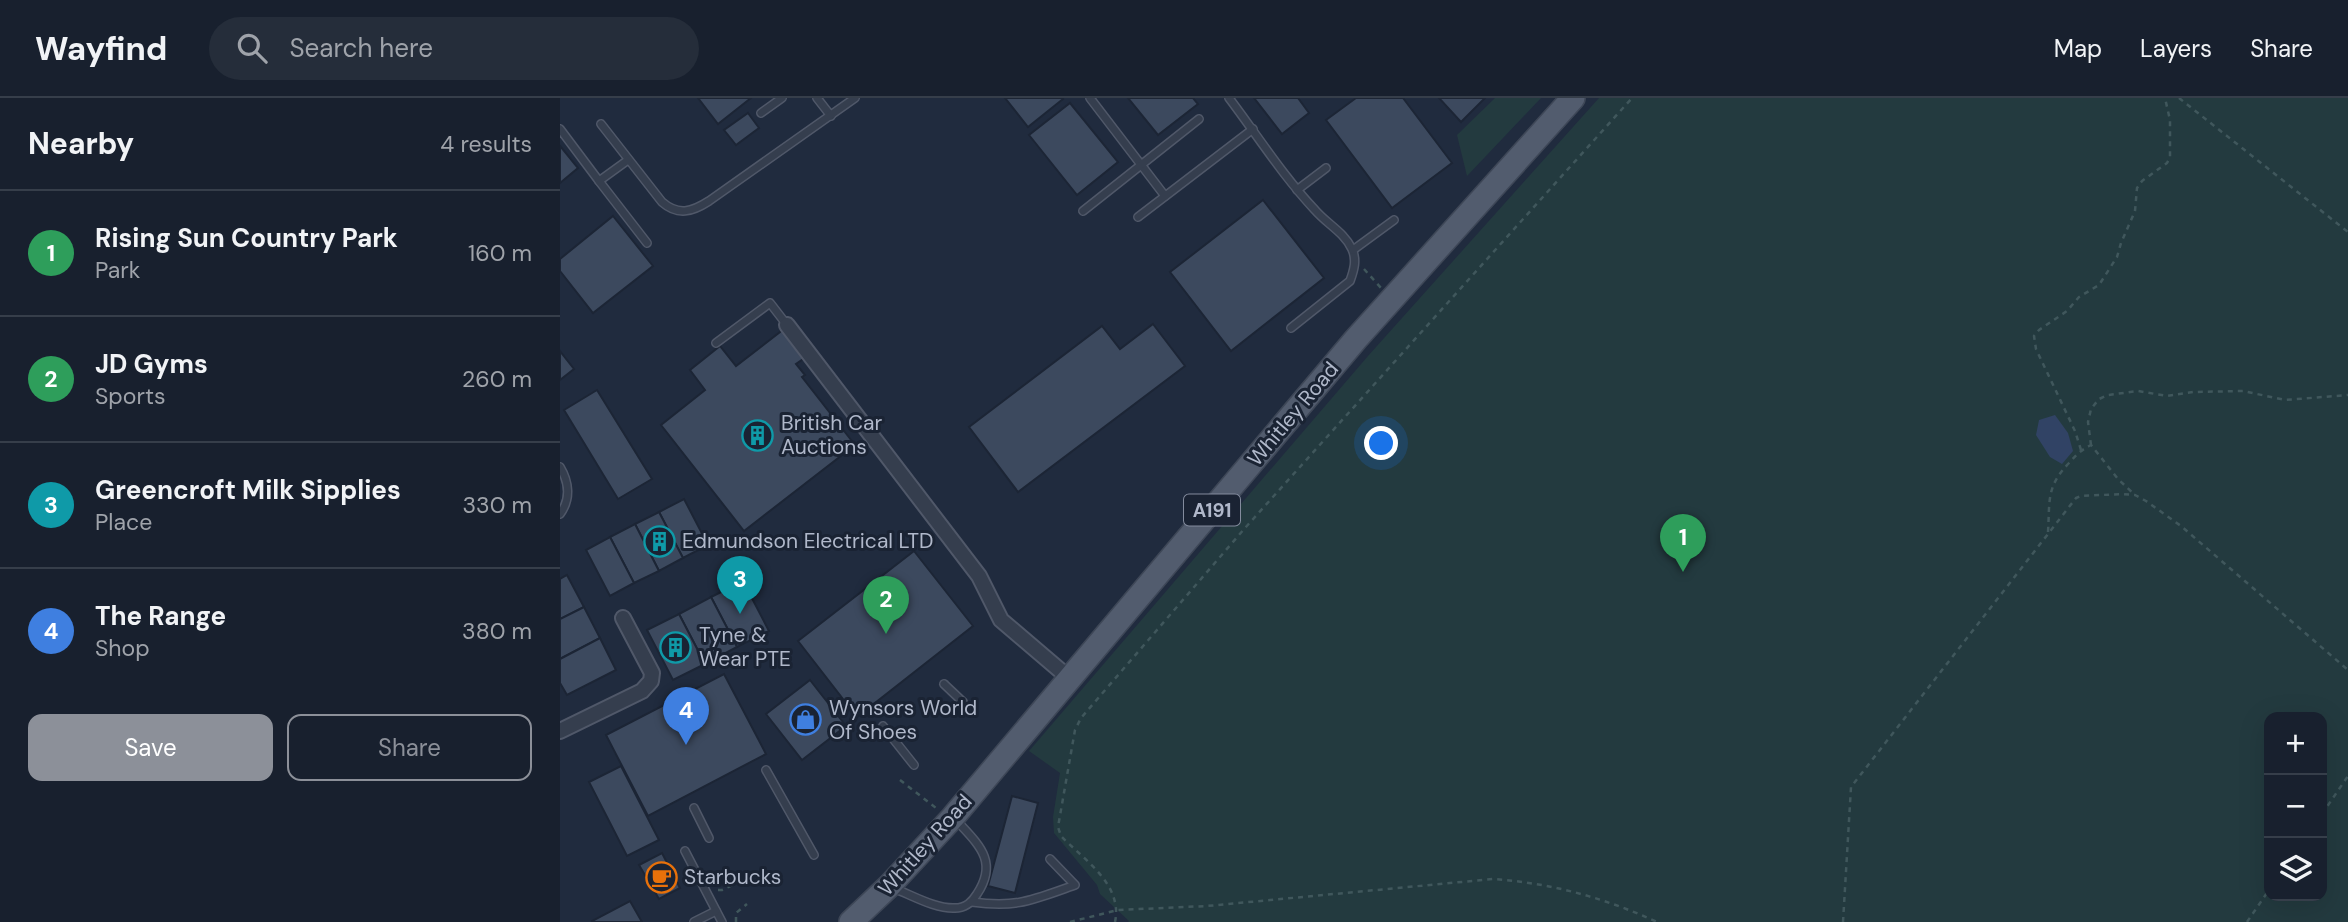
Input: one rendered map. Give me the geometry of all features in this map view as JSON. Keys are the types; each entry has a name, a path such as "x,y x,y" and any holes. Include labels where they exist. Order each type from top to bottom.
{"main road":[{"name":"Whitley Road","path":"851,922 889,886 1356,339 1573,98"}],"street":[{"path":"787,325 979,576 1001,620 1069,678"},
{"path":"560,731 642,691 651,681 652,673 623,618"}],"lane":[{"path":"761,113 782,98"},
{"path":"817,98 831,116"},
{"path":"601,124 668,207 687,212 709,201 855,98"},
{"path":"1090,98 1165,196"},
{"path":"1229,98 1297,190 1316,212 1343,235 1353,250 1355,259 1350,281 1291,328"},
{"path":"1083,211 1199,119"},
{"path":"560,129 647,243"},
{"path":"1138,217 1252,129"},
{"path":"599,181 628,160"},
{"path":"1297,190 1326,168"},
{"path":"1353,250 1394,220"},
{"path":"716,343 770,303 787,325"},
{"path":"560,467 565,474 569,494 560,514"},
{"path":"944,684 963,702"},
{"path":"883,726 914,765"},
{"path":"766,770 814,855"},
{"path":"694,808 709,838"},
{"path":"889,886 950,908 972,902 986,877 987,862 977,843 948,815"},
{"path":"685,851 722,922"},
{"path":"972,902 1002,906 1024,903 1075,885 1050,859"},
{"path":"694,922 716,911"}],"path":[{"path":"1115,922 1118,910 1110,887 1061,836 1058,827 1074,730 1081,718 1245,528 1632,98"},
{"path":"2081,450 2036,349 2034,336 2067,311 2080,297 2099,285 2117,257 2135,211 2137,188 2142,181 2167,163 2170,157 2170,120 2165,98"},
{"path":"2179,98 2348,232"},
{"path":"1355,259 1386,293"},
{"path":"2348,394 2285,400 2242,391 2193,392 2167,396 2138,391 2108,395 2099,399 2091,409 2088,422 2091,445 2118,479 2135,495 2181,526 2348,670"},
{"path":"2048,532 2050,491 2055,477 2081,450 2091,445"},
{"path":"1843,922 1851,787 2069,504 2081,496 2135,495"},
{"path":"2327,806 2348,775"},
{"path":"900,780 948,815"},
{"path":"718,890 741,881 737,872"},
{"path":"1070,922 1118,910 1207,906 1493,879 1520,881 1585,894 1657,922"},
{"path":"2247,922 2264,897"},
{"path":"736,922 736,913 747,904"}],"green space":[{"path":"1495,98 1541,98 1467,176 1457,135"},
{"path":"1599,98 2348,98 2348,922 1128,922 1100,894 1097,885 1054,833 1053,817 1060,773 1029,751 1368,356"}],"water":[{"path":"2055,415 2068,433 2073,451 2062,464 2050,457 2036,435 2039,420"}],"building":[{"path":"698,98 751,98 718,124"},
{"path":"1005,98 1062,98 1063,99 1028,127"},
{"path":"1128,98 1193,98 1198,104 1158,135"},
{"path":"1254,98 1298,98 1309,113 1282,134"},
{"path":"1356,98 1403,98 1452,163 1392,208 1326,120"},
{"path":"1439,98 1485,98 1461,122"},
{"path":"1070,103 1118,162 1077,195 1029,135"},
{"path":"748,113 759,128 736,145 724,130"},
{"path":"560,146 578,168 560,183"},
{"path":"1263,200 1324,278 1231,351 1170,272"},
{"path":"613,216 653,266 593,313 560,271 560,259"},
{"path":"1153,324 1185,366 1018,492 969,427 1102,326 1120,349"},
{"name":"British Car Auctions","path":"784,329 806,357 796,364 805,375 802,377 855,445 744,531 661,425 705,390 690,370 720,346 736,366"},
{"path":"560,351 574,369 560,380"},
{"path":"597,390 652,479 618,499 564,410"},
{"name":"Edmundson Electrical LTD","path":"684,499 708,545 683,558 659,512"},
{"name":"Edmundson Electrical LTD","path":"659,512 683,558 659,571 635,524"},
{"path":"635,524 659,571 634,583 610,537"},
{"path":"610,537 634,583 610,596 586,550"},
{"path":"914,551 973,626 857,717 798,641"},
{"path":"567,575 584,607 560,619 560,579"},
{"path":"743,581 769,631 737,647 711,597"},
{"name":"Tyne & Wear PTE","path":"711,597 737,647 705,664 679,614"},
{"path":"584,607 600,638 560,659 560,619"},
{"name":"Tyne & Wear PTE","path":"679,614 705,664 673,680 647,630"},
{"path":"600,638 616,670 567,695 560,683 560,659"},
{"path":"724,674 766,754 648,816 606,735"},
{"name":"Wynsors World Of Shoes","path":"810,680 846,726 802,760 766,714"},
{"path":"621,766 659,840 627,856 589,782"},
{"path":"1012,796 1038,803 1015,893 988,886"},
{"path":"662,853 680,888 659,899 639,865"},
{"path":"630,901 642,922 592,922 592,921"}],"place":[{"name":"British Car Auctions","path":"758,435"},
{"name":"Edmundson Electrical LTD","path":"659,541"},
{"name":"Rising Sun Country Park","path":"1683,572"},
{"name":"Greencroft Milk Sipplies","path":"740,614"},
{"name":"JD Gyms","path":"886,634"},
{"name":"Tyne & Wear PTE","path":"676,647"},
{"name":"Wynsors World Of Shoes","path":"806,720"},
{"name":"The Range","path":"686,745"},
{"name":"Starbucks","path":"661,877"}]}
